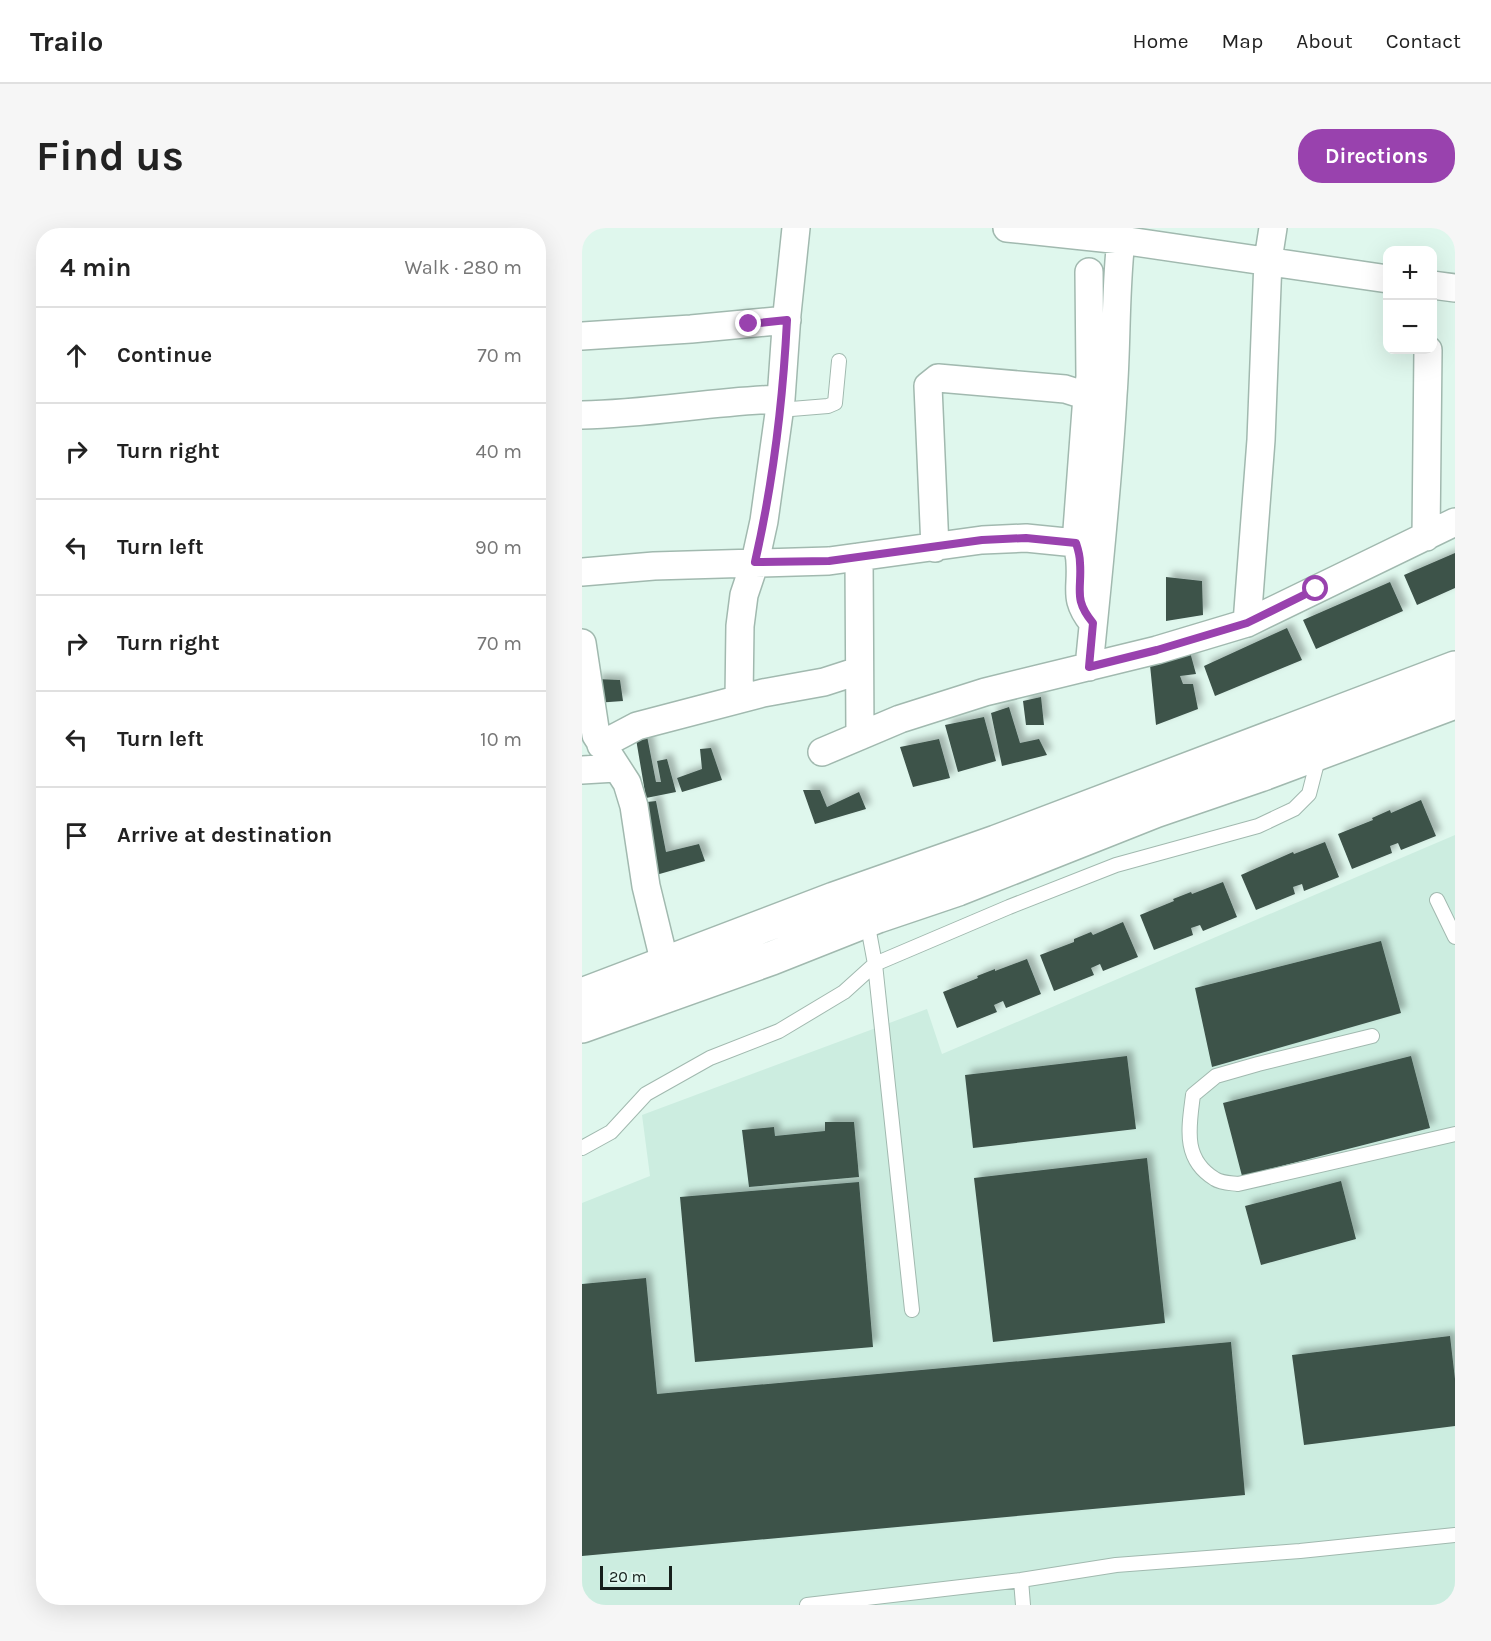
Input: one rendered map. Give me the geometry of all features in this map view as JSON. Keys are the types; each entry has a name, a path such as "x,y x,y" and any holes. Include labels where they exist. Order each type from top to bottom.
{"main road":[{"path":"582,995 834,899 996,842 1402,690 1455,668"},
{"path":"582,1026 958,889 1155,811 1320,753 1455,702"}],"street":[{"path":"739,699 740,626 744,594 755,562 764,522 780,405 796,228"},
{"path":"1007,228 1111,236 1383,278"},
{"path":"1247,623 1261,440 1268,260 1273,228"},
{"path":"1089,667 1111,438 1117,338 1118,265 1111,236"},
{"path":"1089,272 1090,377 1076,543 1080,562 1079,599 1093,623"},
{"path":"1437,286 1455,288"},
{"path":"582,336 787,320"},
{"path":"1426,537 1428,354"},
{"path":"935,548 928,386 938,378 1065,389 1087,396"},
{"path":"582,415 649,411 742,400 780,405"},
{"path":"822,752 900,719 985,692 1157,650 1247,623 1455,522"},
{"path":"582,572 755,562 829,561 982,540 1026,538 1076,543"},
{"path":"859,557 860,736"},
{"path":"582,643 596,735 627,783 634,806 646,886 665,964"},
{"path":"601,745 637,726 858,671"},
{"path":"582,770 616,768"}],"lane":[{"path":"780,405 828,406 835,403 839,361"},
{"path":"582,1148 611,1132 646,1094 710,1058 779,1031 844,992 875,964 1009,907 1116,865 1258,826 1294,809 1309,794 1320,753"},
{"path":"1437,900 1455,937"},
{"path":"867,921 875,964 912,1310"},
{"path":"1372,1036 1216,1076 1194,1095 1188,1133 1195,1161 1216,1180 1238,1184 1455,1134"},
{"path":"807,1605 1021,1580 1116,1565 1300,1551 1455,1535"},
{"path":"1021,1580 1023,1605"}],"shaded area":[{"path":"1455,835 1455,1605 582,1605 582,1203 650,1176 642,1115 927,1009 942,1054"}],"building":[{"path":"1455,553 1455,588 1417,605 1404,575"},
{"path":"1166,577 1202,581 1203,615 1166,621"},
{"path":"1390,582 1403,611 1316,649 1303,620"},
{"path":"1287,628 1302,660 1215,696 1204,666"},
{"path":"1190,652 1196,674 1180,676 1183,684 1193,684 1198,709 1156,725 1150,665"},
{"path":"596,679 620,680 623,701 595,703"},
{"path":"1041,697 1044,725 1026,725 1023,701"},
{"path":"1009,707 1020,743 1039,739 1047,755 1002,766 991,713"},
{"path":"984,717 996,761 958,772 945,725"},
{"path":"647,736 656,782 661,782 657,761 667,759 676,792 646,798 636,739"},
{"path":"939,739 950,778 913,787 900,747"},
{"path":"711,748 722,780 682,792 677,778 702,769 700,749"},
{"path":"803,790 820,790 827,807 859,792 866,809 815,824"},
{"path":"1421,800 1436,836 1401,850 1398,843 1390,846 1392,853 1352,869 1338,834 1373,820 1372,818 1390,810 1391,813"},
{"path":"656,801 666,852 699,844 705,861 656,875 647,802"},
{"path":"1325,842 1339,877 1304,891 1302,884 1293,887 1295,894 1256,910 1241,875 1293,852 1294,854"},
{"path":"1223,882 1237,917 1203,931 1200,925 1191,928 1193,935 1154,950 1140,915 1174,901 1173,899"},
{"path":"1123,922 1138,957 1103,971 1100,964 1091,968 1094,975 1054,991 1040,955 1074,942 1074,939 1091,932 1093,935"},
{"path":"1381,941 1401,1013 1212,1067 1195,988"},
{"path":"1027,959 1041,994 1006,1008 1003,1001 994,1005 997,1012 957,1028 943,992 978,978 977,976"},
{"path":"1127,1056 1136,1129 973,1148 965,1075"},
{"path":"1411,1056 1430,1128 1242,1176 1223,1103"},
{"path":"825,1122 854,1122 859,1177 749,1187 742,1130 774,1127 775,1136 825,1131"},
{"path":"1147,1158 1165,1323 993,1342 974,1178"},
{"path":"1341,1181 1356,1239 1261,1265 1245,1206"},
{"path":"859,1182 873,1347 695,1362 680,1197"},
{"path":"646,1278 657,1394 1231,1342 1245,1495 582,1556 582,1284"},
{"path":"1450,1336 1455,1379 1455,1426 1304,1445 1292,1355"}],"route":[{"path":"749,324 787,320 781,399 764,522 755,562 829,561 982,540 1026,538 1076,543 1080,562 1079,599 1093,623 1089,667 1157,650 1247,623 1316,589"}]}
